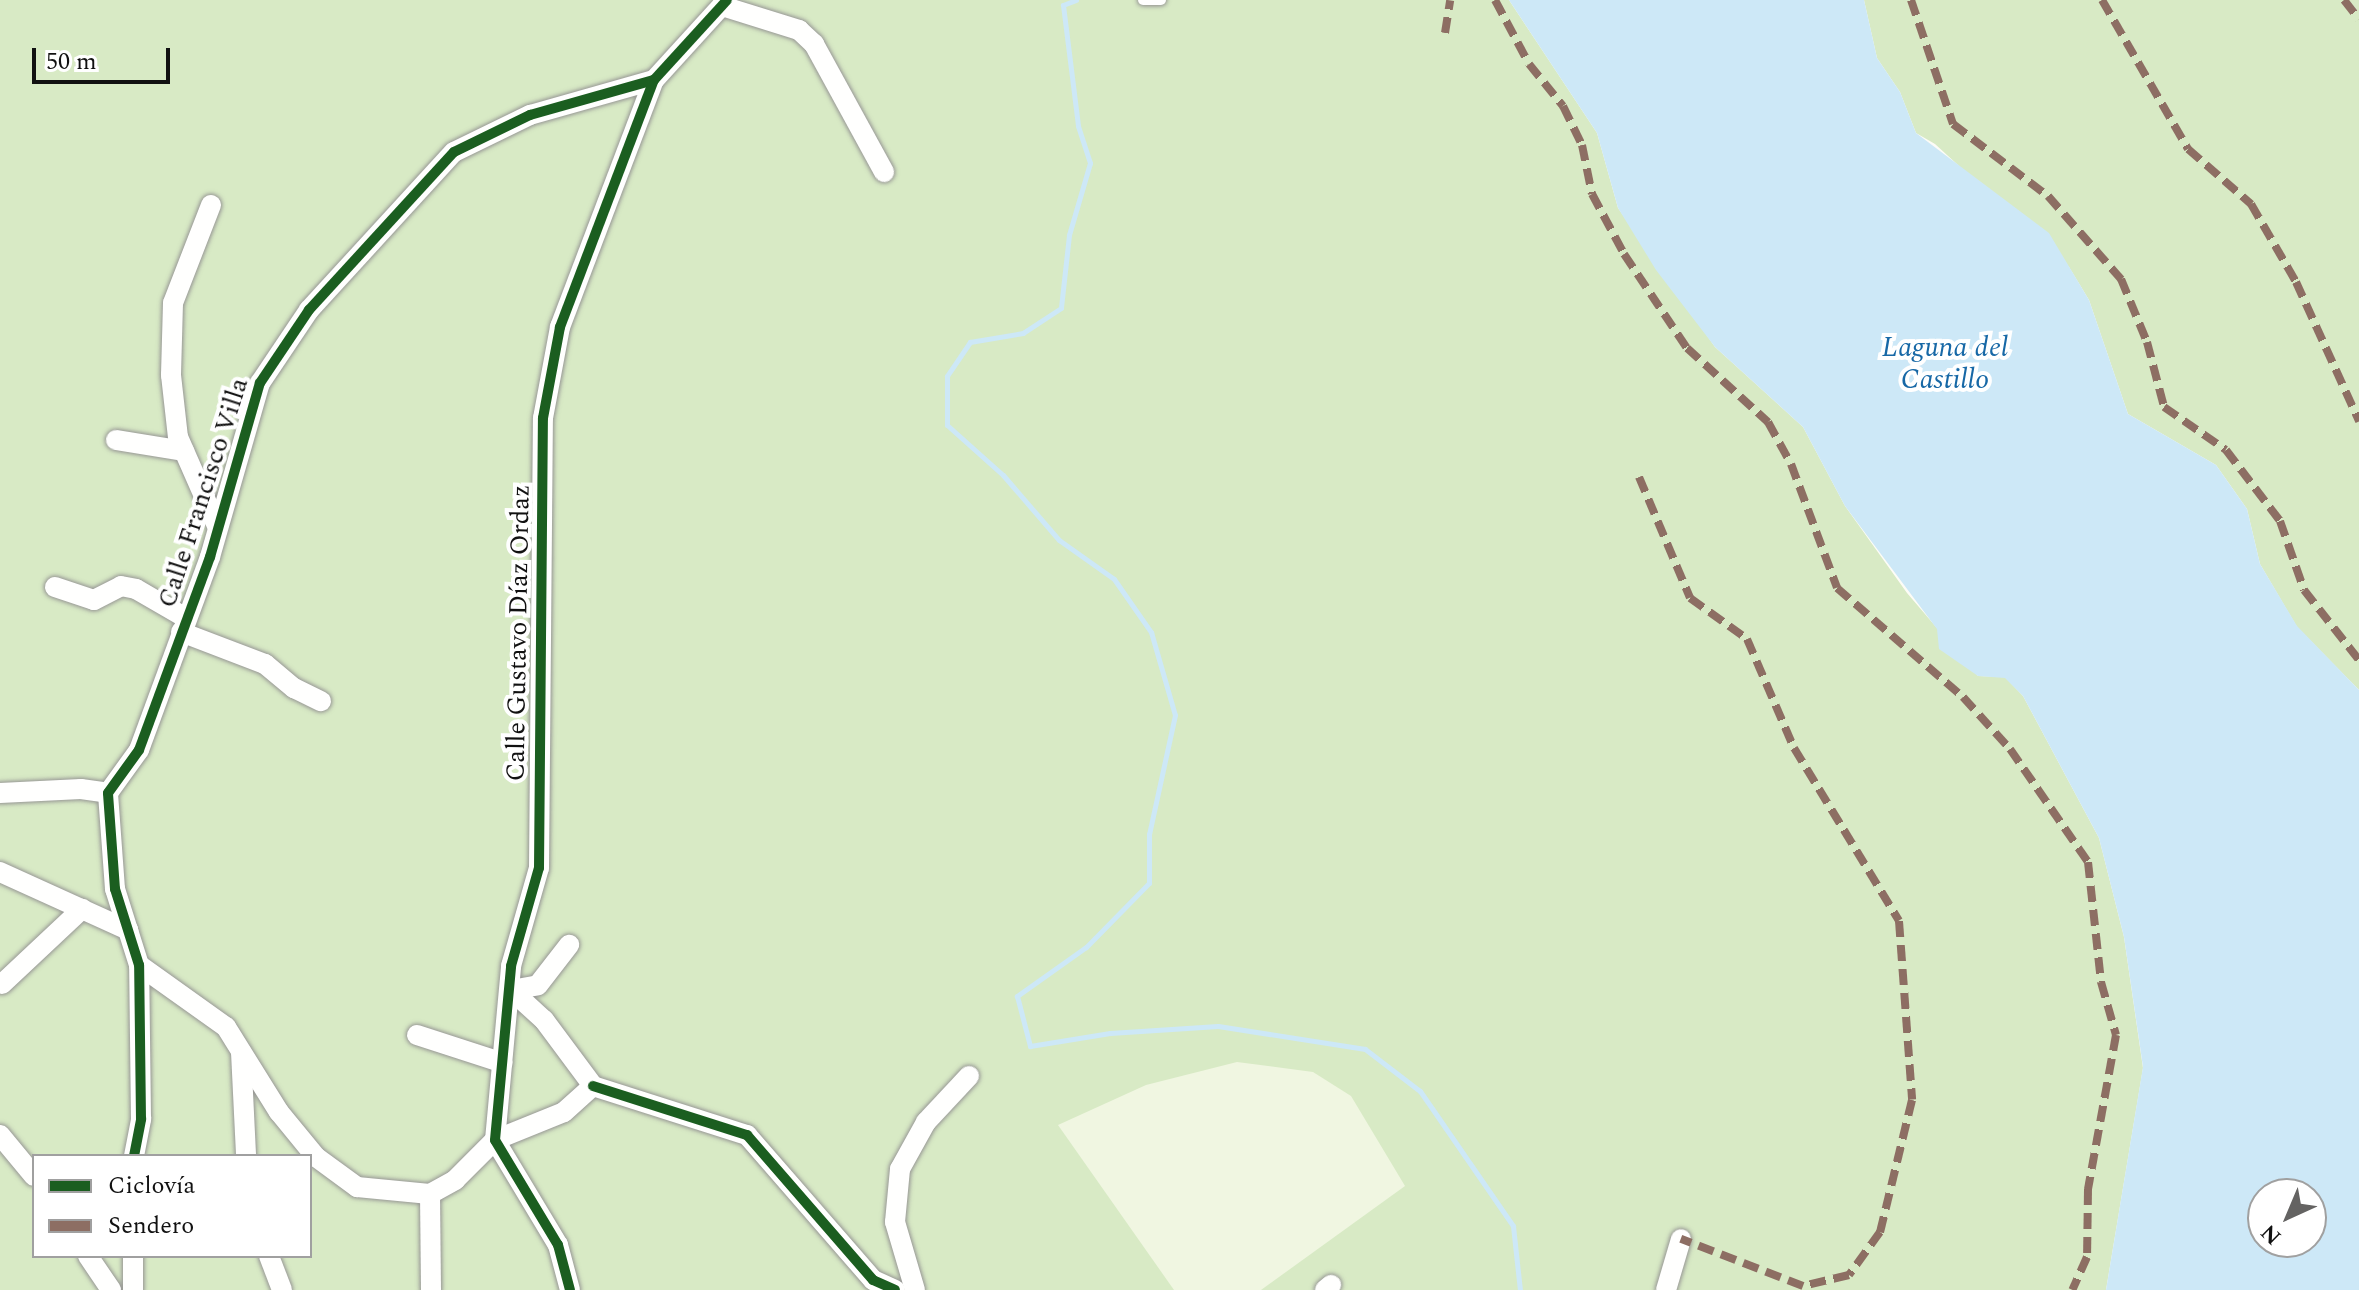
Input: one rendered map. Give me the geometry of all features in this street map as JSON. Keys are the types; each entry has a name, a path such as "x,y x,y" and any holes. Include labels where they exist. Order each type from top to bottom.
{"street":[{"name":"Calle Gustavo Díaz Ordaz","path":"495,1140 511,966 539,868 543,418 560,327 654,80 724,3"},
{"path":"724,3 799,30 814,44 884,172"},
{"name":"Calle Francisco Villa","path":"108,793 139,750 217,526 260,383 309,310 454,152 530,115 654,80"},
{"path":"211,205 173,303 171,375 184,451 217,526"},
{"path":"116,440 184,451"},
{"path":"55,587 94,600 121,586 136,589 183,625 265,664 294,688 321,701"},
{"path":"0,793 81,789 108,793 115,889 139,965 141,1119 134,1154"},
{"path":"0,872 128,930"},
{"path":"2,984 82,909"},
{"path":"511,990 538,985 569,945"},
{"path":"139,965 226,1027 279,1112 316,1157 357,1187 430,1194 455,1180 495,1140 564,1112 593,1086"},
{"path":"511,990 544,1020 593,1086 747,1135 873,1280 895,1290"},
{"path":"417,1035 503,1063"},
{"path":"241,1048 246,1154"},
{"path":"915,1290 895,1222 900,1169 926,1122 969,1076"},
{"path":"0,1135 32,1174"},
{"path":"495,1140 558,1245 570,1290"},
{"path":"430,1194 431,1290"},
{"path":"1666,1290 1681,1239"},
{"path":"89,1258 111,1290"},
{"path":"133,1258 133,1290"},
{"path":"270,1258 282,1290"}],"lane":[{"path":"1143,0 1161,0"}],"green space":[{"path":"0,0 1509,0 1597,133 1618,208 1715,347 1803,427 1845,506 1907,593 1978,676 2005,677 2023,696 2099,838 2124,937 2143,1068 2106,1290 0,1290"},
{"path":"1864,0 2359,0 2359,690 2297,627 2260,564 2247,509 2216,465 2128,414 2089,300 2069,267 1935,144 1916,133 1900,92 1877,58"},
{"path":"1237,1062 1313,1072 1351,1096 1405,1186 1261,1290 1174,1290 1058,1125 1146,1085"}],"water":[{"name":"Laguna del Castillo","path":"1509,0 1864,0 1877,58 1900,92 1916,133 2049,233 2089,300 2128,414 2216,465 2247,509 2260,564 2297,626 2359,690 2359,1290 2106,1290 2143,1067 2124,937 2099,838 2023,696 2005,678 1978,676 1939,649 1937,629 1845,506 1803,427 1715,347 1656,270 1618,208 1597,133"}],"waterway":[{"path":"1076,0 1063,5 1078,126 1090,163 1069,235 1061,308 1023,333 970,342 947,376 947,425 1003,475 1059,540 1114,579 1151,632 1175,715 1149,834 1149,883 1086,947 1017,996 1030,1046 1110,1033 1218,1026 1365,1049 1420,1091 1513,1226 1520,1290"}],"marked path":[{"path":"1445,33 1450,0"},
{"path":"1495,0 1529,64 1563,106 1582,145 1592,194 1624,254 1687,348 1768,422 1791,464 1837,588 1963,697 2010,749 2088,862 2101,982 2116,1035 2088,1189 2087,1257 2072,1290"},
{"path":"1911,0 1953,124 2048,196 2121,279 2147,342 2164,407 2226,450 2280,521 2304,590 2359,660"},
{"path":"2102,0 2188,149 2251,204 2296,282 2359,421"},
{"path":"2344,0 2359,19"},
{"path":"1639,477 1690,598 1747,639 1794,748 1899,921 1912,1100 1880,1232 1849,1275 1803,1286 1681,1239"}],"cycle path":[{"path":"570,1290 558,1245 495,1140 511,966 539,868 543,418 560,327 654,80 727,0"},
{"path":"134,1154 141,1119 139,965 115,889 108,793 139,750 210,557 260,383 309,310 454,152 530,115 654,80"},
{"path":"593,1086 747,1135 873,1280 895,1290"}]}
